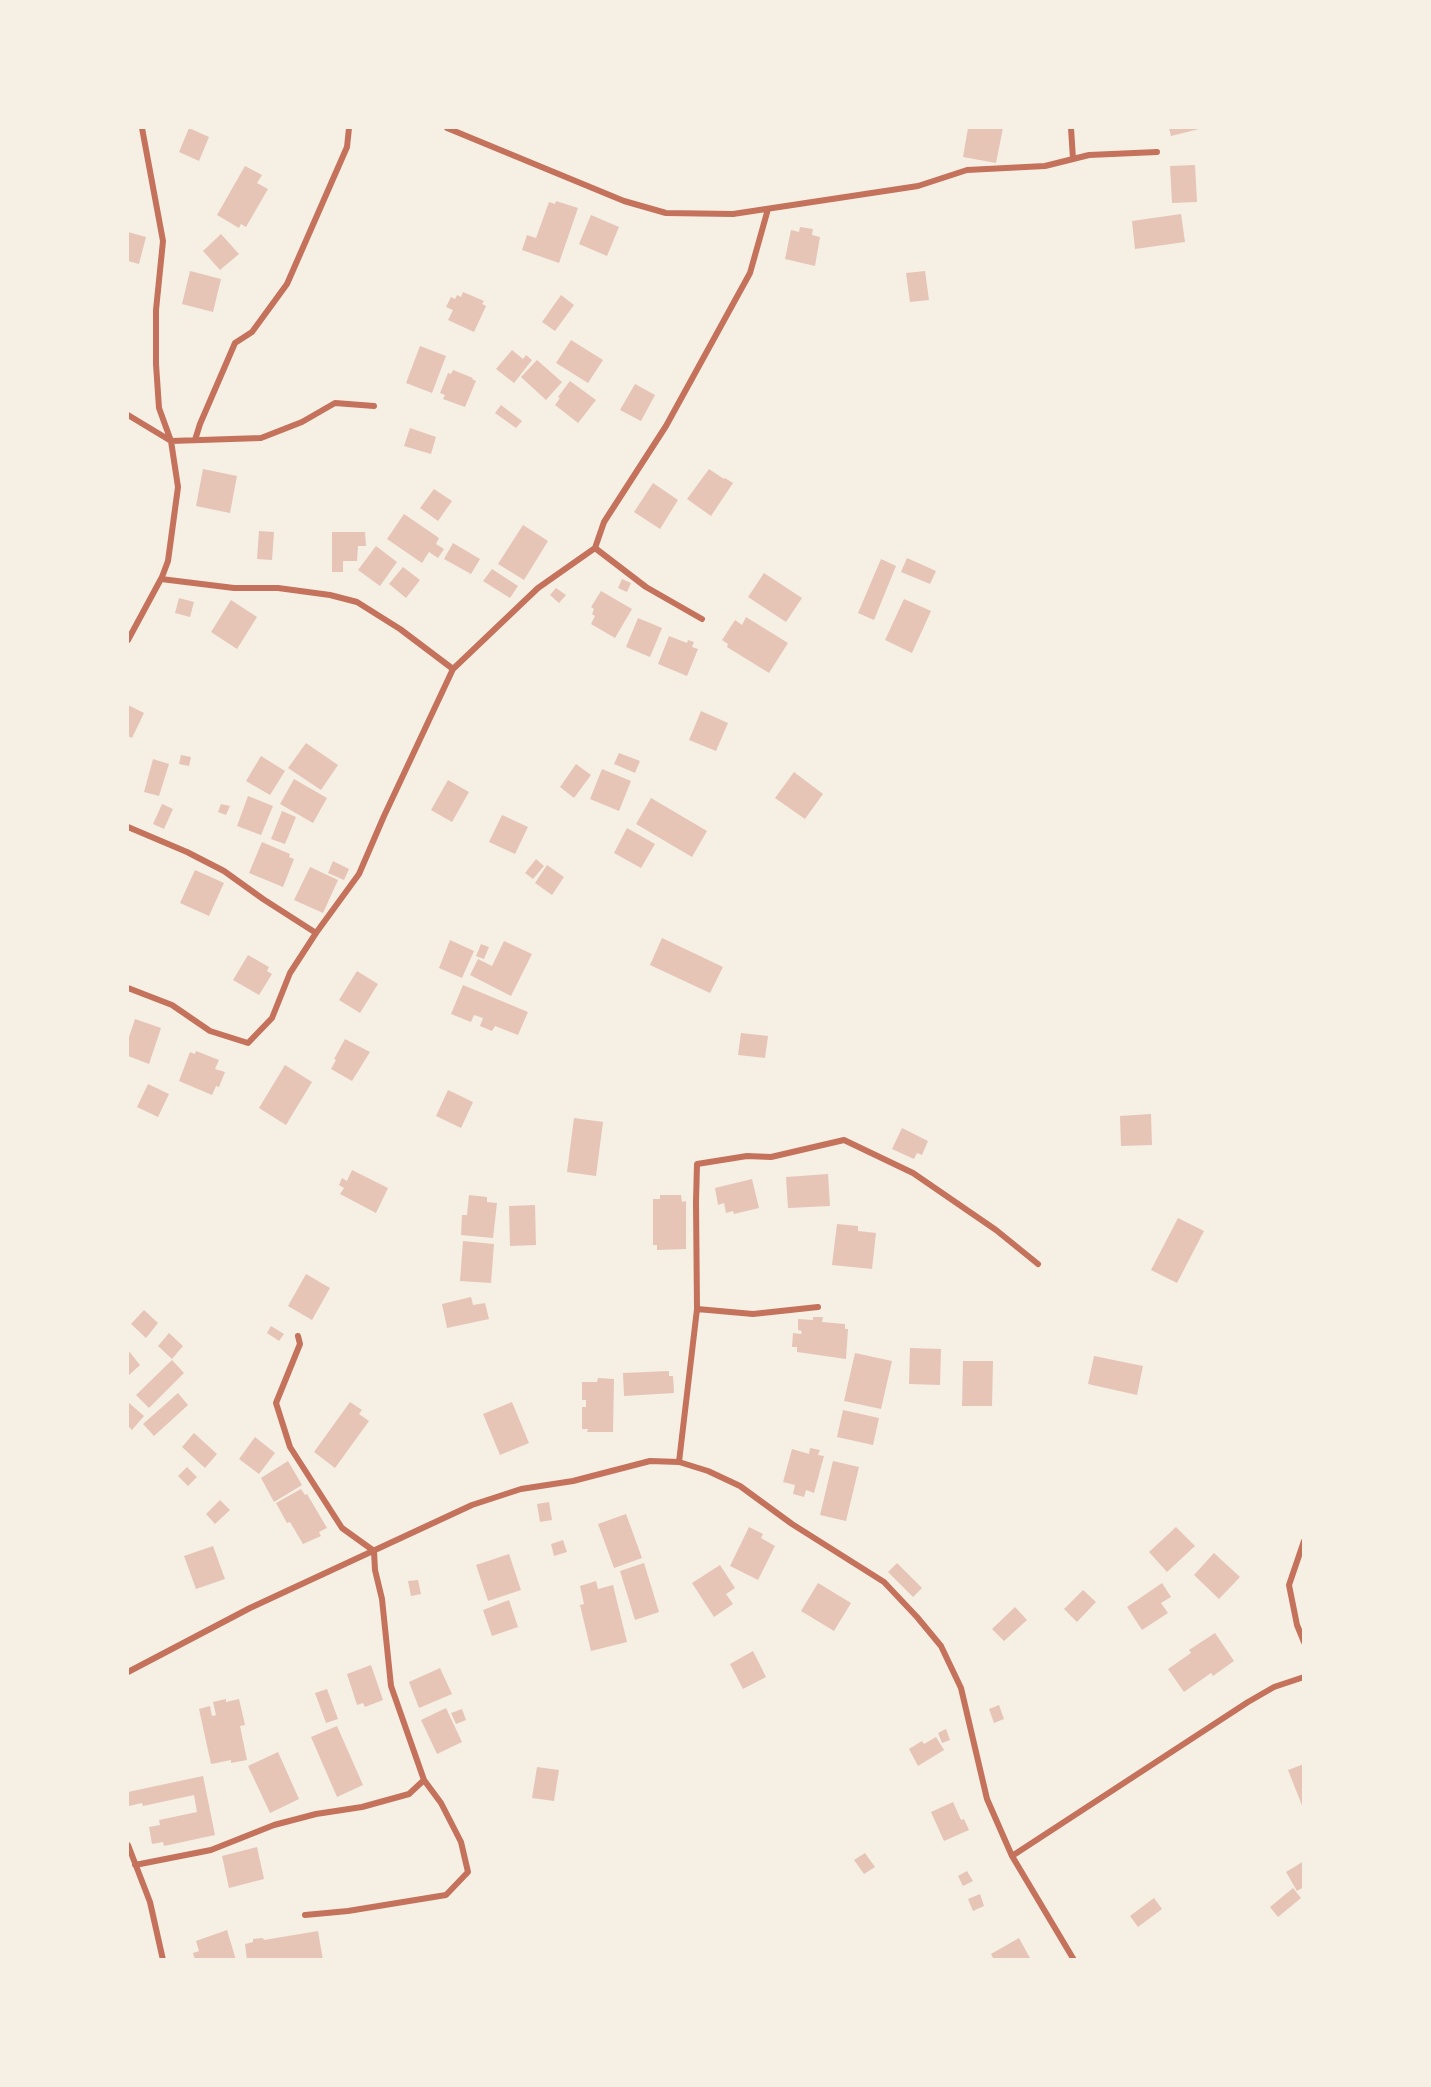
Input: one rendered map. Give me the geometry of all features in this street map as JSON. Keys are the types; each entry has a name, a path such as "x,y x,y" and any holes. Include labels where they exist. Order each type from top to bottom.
{"street":[{"path":"128,640 161,579 168,561 178,487 171,441 159,408 156,310 163,241 141,128"},
{"path":"195,440 200,423 235,343 252,332 287,284 347,147 349,128"},
{"path":"447,128 624,201 666,213 733,214 918,186 967,170 1045,166 1089,155 1156,152"},
{"path":"1071,128 1073,159"},
{"path":"128,988 172,1005 210,1031 248,1043 272,1018 290,973 359,874 453,669 538,588 596,548 604,522 666,426 750,273 768,209"},
{"path":"128,415 171,441 261,438 302,422 335,403 374,406"},
{"path":"596,548 646,587 702,619"},
{"path":"161,579 234,588 278,588 330,595 357,602 400,629 453,669"},
{"path":"128,827 181,849 224,871 316,933"},
{"path":"679,1461 697,1309 697,1164 747,1156 771,1158 844,1140 913,1173 996,1230 1038,1264"},
{"path":"697,1309 753,1314 818,1307"},
{"path":"298,1336 300,1344 276,1403 290,1447 342,1528 374,1551"},
{"path":"128,1672 250,1608 472,1505 521,1489 573,1481 650,1461 679,1461 740,1486 792,1524 884,1582 941,1646 961,1688 987,1799 1012,1856 1074,1959"},
{"path":"1304,1541 1289,1585 1297,1625 1304,1642"},
{"path":"305,1915 348,1911 446,1895 468,1872 461,1842 441,1803 424,1780 392,1686 384,1609 375,1570 374,1551"},
{"path":"1012,1856 1248,1702 1274,1687 1304,1677"},
{"path":"135,1865 211,1850 274,1825 306,1816 363,1807 409,1794 424,1780"},
{"path":"128,1845 150,1902 163,1959"}],"building":[{"path":"189,128 209,137 199,161 179,152"},
{"path":"968,128 1003,128 996,163 963,157"},
{"path":"1169,128 1203,128 1171,136"},
{"path":"1195,165 1197,202 1172,203 1170,166"},
{"path":"245,166 262,175 257,183 268,189 246,227 241,224 239,228 217,215"},
{"path":"556,201 578,208 559,263 522,250 527,235 536,238 549,202 555,204"},
{"path":"1181,214 1185,242 1135,249 1132,221"},
{"path":"591,215 619,227 607,256 579,244"},
{"path":"800,227 813,229 812,235 820,237 815,266 785,259 791,230 799,232"},
{"path":"128,232 146,237 139,264 128,261"},
{"path":"221,234 239,254 220,270 203,251"},
{"path":"190,271 221,279 213,312 182,304"},
{"path":"925,271 929,300 910,302 906,273"},
{"path":"463,292 484,301 482,304 486,306 474,332 448,320 453,310 446,307 451,297 455,299 457,295 461,297"},
{"path":"561,295 574,305 555,331 542,322"},
{"path":"571,340 603,360 588,383 556,363"},
{"path":"420,346 446,356 432,393 406,383"},
{"path":"512,350 523,359 526,355 532,360 514,383 496,369"},
{"path":"537,360 562,382 546,400 521,377"},
{"path":"453,370 476,381 465,407 443,399 445,395 440,393 448,373 451,374"},
{"path":"570,381 596,400 578,423 555,405"},
{"path":"635,384 655,395 641,421 620,410"},
{"path":"501,405 522,421 516,428 495,413"},
{"path":"410,428 436,437 431,454 404,446"},
{"path":"203,469 237,476 230,513 196,506"},
{"path":"709,469 733,483 711,516 687,499"},
{"path":"653,483 678,500 660,529 634,512"},
{"path":"434,489 452,501 438,521 420,508"},
{"path":"404,514 439,538 436,544 444,549 438,558 429,552 422,563 387,539"},
{"path":"523,525 548,541 524,580 498,564"},
{"path":"259,531 274,532 272,560 257,559"},
{"path":"332,532 365,532 366,546 358,546 357,561 343,561 343,572 332,572"},
{"path":"453,543 480,559 471,574 444,559"},
{"path":"376,546 397,562 380,586 358,570"},
{"path":"907,558 936,571 930,584 901,572"},
{"path":"881,559 896,566 874,620 858,613"},
{"path":"403,567 420,580 406,598 389,584"},
{"path":"492,569 518,586 510,598 483,581"},
{"path":"764,573 802,598 786,622 748,597"},
{"path":"622,579 631,583 627,592 618,588"},
{"path":"556,588 566,595 559,603 550,595"},
{"path":"601,591 632,609 615,638 591,624 595,616 592,614 594,609 591,607"},
{"path":"179,598 194,602 190,617 175,613"},
{"path":"904,599 931,611 912,653 885,640"},
{"path":"231,600 257,617 237,649 211,632"},
{"path":"746,617 788,643 769,673 727,647 728,644 722,640 735,620 742,625"},
{"path":"638,618 662,628 650,657 626,647"},
{"path":"669,636 687,643 688,640 694,642 692,647 698,649 687,676 658,664"},
{"path":"128,705 144,713 132,738 128,736"},
{"path":"701,711 728,723 716,751 689,740"},
{"path":"306,743 338,765 321,790 288,768"},
{"path":"619,753 640,761 635,773 614,764"},
{"path":"181,755 191,757 189,766 179,764"},
{"path":"261,756 285,771 270,795 246,781"},
{"path":"153,759 169,764 159,796 144,792"},
{"path":"576,764 591,775 574,798 560,787"},
{"path":"602,769 631,781 619,811 590,799"},
{"path":"794,772 823,794 805,819 775,798"},
{"path":"294,779 327,798 313,823 280,804"},
{"path":"448,780 469,792 452,822 431,810"},
{"path":"248,796 273,806 261,835 237,826"},
{"path":"651,798 707,831 692,857 636,824"},
{"path":"162,804 173,809 164,829 153,824"},
{"path":"221,804 230,806 226,815 218,812"},
{"path":"282,811 296,817 285,844 271,839"},
{"path":"502,815 528,827 515,854 489,842"},
{"path":"627,828 655,844 641,868 614,853"},
{"path":"262,842 290,854 289,857 294,859 283,887 249,873"},
{"path":"536,859 544,866 533,879 525,873"},
{"path":"333,861 349,869 344,880 328,873"},
{"path":"547,865 564,877 552,895 535,883"},
{"path":"310,867 338,880 323,913 294,900"},
{"path":"195,870 224,883 209,916 180,903"},
{"path":"662,938 723,967 710,993 650,965"},
{"path":"450,940 474,951 462,978 439,968"},
{"path":"504,941 532,954 511,996 470,975 478,959 492,966"},
{"path":"481,944 489,947 484,959 476,956"},
{"path":"248,955 269,967 267,971 272,974 259,995 233,980"},
{"path":"357,971 378,984 360,1013 339,1000"},
{"path":"463,985 528,1012 518,1035 495,1026 492,1031 480,1026 483,1018 474,1015 471,1022 451,1014"},
{"path":"135,1019 161,1028 149,1064 128,1056 128,1040"},
{"path":"741,1033 768,1036 765,1058 738,1055"},
{"path":"345,1039 370,1052 352,1081 331,1069"},
{"path":"196,1051 219,1060 215,1069 225,1072 219,1087 216,1086 212,1095 179,1081 190,1052 195,1054"},
{"path":"285,1065 312,1082 286,1125 259,1108"},
{"path":"148,1084 169,1094 158,1117 137,1107"},
{"path":"448,1090 473,1102 461,1128 436,1116"},
{"path":"1151,1114 1152,1145 1121,1146 1120,1116"},
{"path":"574,1118 603,1122 596,1176 567,1172"},
{"path":"902,1128 928,1141 922,1155 917,1153 914,1159 892,1149"},
{"path":"352,1170 388,1188 376,1213 340,1194 344,1188 339,1185 342,1178 347,1181"},
{"path":"828,1174 830,1206 788,1208 786,1177"},
{"path":"752,1179 759,1208 734,1214 733,1211 726,1213 724,1203 718,1205 715,1188"},
{"path":"469,1195 487,1197 487,1202 497,1203 493,1238 461,1235 462,1215 467,1215"},
{"path":"660,1195 681,1195 682,1202 686,1201 686,1249 657,1250 657,1245 653,1245 653,1199 660,1199"},
{"path":"535,1205 536,1245 510,1246 509,1206"},
{"path":"1178,1218 1204,1231 1177,1283 1151,1270"},
{"path":"837,1224 858,1226 858,1231 876,1233 872,1269 832,1265"},
{"path":"463,1241 494,1244 491,1283 460,1281"},
{"path":"306,1274 330,1288 312,1320 288,1306"},
{"path":"471,1297 473,1305 485,1303 489,1319 447,1328 442,1304"},
{"path":"144,1310 158,1323 146,1338 131,1324"},
{"path":"813,1317 823,1317 822,1322 845,1324 845,1329 848,1329 846,1359 797,1352 797,1347 792,1347 793,1333 801,1334 802,1331 798,1330 798,1319 813,1320"},
{"path":"271,1326 284,1334 279,1341 267,1333"},
{"path":"169,1333 183,1346 172,1359 158,1346"},
{"path":"910,1348 941,1349 940,1385 909,1384"},
{"path":"128,1350 140,1365 128,1376"},
{"path":"855,1353 892,1361 881,1409 844,1401"},
{"path":"1094,1356 1143,1366 1137,1395 1088,1384"},
{"path":"172,1360 184,1373 149,1408 136,1395"},
{"path":"963,1361 993,1361 992,1406 962,1406"},
{"path":"669,1371 669,1376 673,1376 674,1393 624,1396 623,1373"},
{"path":"598,1378 614,1379 613,1432 587,1432 588,1429 582,1429 582,1407 586,1407 586,1400 582,1400 582,1382 597,1382"},
{"path":"178,1393 188,1405 154,1436 143,1424"},
{"path":"128,1402 144,1416 132,1430 128,1426"},
{"path":"350,1402 362,1410 359,1414 369,1421 335,1468 314,1452"},
{"path":"512,1402 529,1443 500,1455 483,1414"},
{"path":"843,1410 879,1418 873,1445 837,1437"},
{"path":"194,1433 217,1454 205,1468 182,1447"},
{"path":"255,1437 275,1453 259,1474 239,1459"},
{"path":"810,1448 820,1450 818,1455 824,1456 814,1493 806,1490 804,1497 793,1494 795,1485 783,1482 792,1449 809,1454"},
{"path":"288,1461 302,1485 274,1502 261,1478"},
{"path":"833,1461 859,1467 846,1521 820,1515"},
{"path":"187,1467 197,1477 188,1486 178,1476"},
{"path":"301,1489 305,1495 307,1494 327,1528 319,1532 321,1536 303,1544 290,1522 287,1523 276,1503"},
{"path":"220,1500 230,1510 215,1524 206,1514"},
{"path":"549,1502 552,1520 540,1522 537,1504"},
{"path":"626,1514 642,1558 614,1568 598,1524"},
{"path":"749,1527 763,1534 761,1538 775,1546 758,1580 730,1566"},
{"path":"1176,1527 1195,1546 1167,1572 1149,1552"},
{"path":"563,1540 567,1552 554,1556 551,1544"},
{"path":"213,1546 225,1579 196,1589 184,1556"},
{"path":"1214,1553 1240,1577 1219,1599 1194,1575"},
{"path":"509,1554 521,1590 488,1601 476,1565"},
{"path":"644,1563 659,1612 635,1620 620,1571"},
{"path":"897,1563 922,1588 913,1597 888,1572"},
{"path":"720,1565 735,1588 726,1594 733,1604 714,1617 692,1583"},
{"path":"418,1580 421,1594 411,1596 408,1581"},
{"path":"596,1581 598,1589 613,1585 627,1642 591,1651 580,1605 584,1604 580,1586"},
{"path":"818,1583 851,1603 834,1631 801,1611"},
{"path":"1162,1583 1171,1597 1161,1603 1168,1613 1142,1630 1127,1607"},
{"path":"1083,1590 1096,1602 1077,1622 1064,1609"},
{"path":"509,1600 518,1627 492,1636 483,1610"},
{"path":"1015,1607 1027,1620 1004,1641 992,1629"},
{"path":"1215,1633 1234,1661 1213,1676 1211,1673 1184,1692 1168,1669 1191,1653 1189,1650"},
{"path":"753,1651 766,1677 743,1689 730,1664"},
{"path":"371,1665 383,1700 365,1707 363,1703 357,1705 347,1674"},
{"path":"440,1668 452,1694 419,1708 409,1682"},
{"path":"327,1689 338,1719 326,1723 315,1693"},
{"path":"226,1699 226,1702 239,1699 245,1725 240,1726 247,1760 211,1764 199,1709 210,1706 212,1716 216,1715 213,1702"},
{"path":"999,1705 1004,1719 994,1723 989,1709"},
{"path":"446,1708 462,1742 437,1754 421,1720"},
{"path":"462,1709 466,1720 456,1724 451,1713"},
{"path":"337,1726 363,1785 337,1797 311,1737"},
{"path":"946,1729 950,1740 942,1743 938,1733"},
{"path":"936,1737 944,1750 918,1766 909,1749 922,1741 924,1744"},
{"path":"278,1752 299,1799 270,1813 248,1766"},
{"path":"1304,1764 1304,1808 1303,1808 1288,1770"},
{"path":"537,1767 559,1770 554,1801 532,1798"},
{"path":"203,1776 215,1835 164,1846 163,1842 152,1844 149,1827 160,1825 159,1820 197,1812 194,1795 143,1806 142,1803 129,1806 128,1792"},
{"path":"953,1802 961,1820 964,1819 969,1830 944,1841 931,1812"},
{"path":"257,1847 264,1879 229,1888 222,1856"},
{"path":"865,1853 875,1867 864,1874 854,1860"},
{"path":"1304,1861 1304,1887 1297,1891 1286,1872"},
{"path":"967,1871 973,1881 963,1886 958,1876"},
{"path":"1293,1888 1301,1898 1278,1917 1270,1907"},
{"path":"980,1894 984,1906 973,1911 968,1899"},
{"path":"1154,1898 1162,1909 1138,1927 1130,1916"},
{"path":"227,1930 236,1960 195,1960 193,1953 199,1951 196,1941"},
{"path":"318,1931 323,1960 247,1960 245,1944 253,1942 253,1939 263,1938 264,1940"},
{"path":"1019,1938 1031,1960 994,1960 991,1954"}]}
